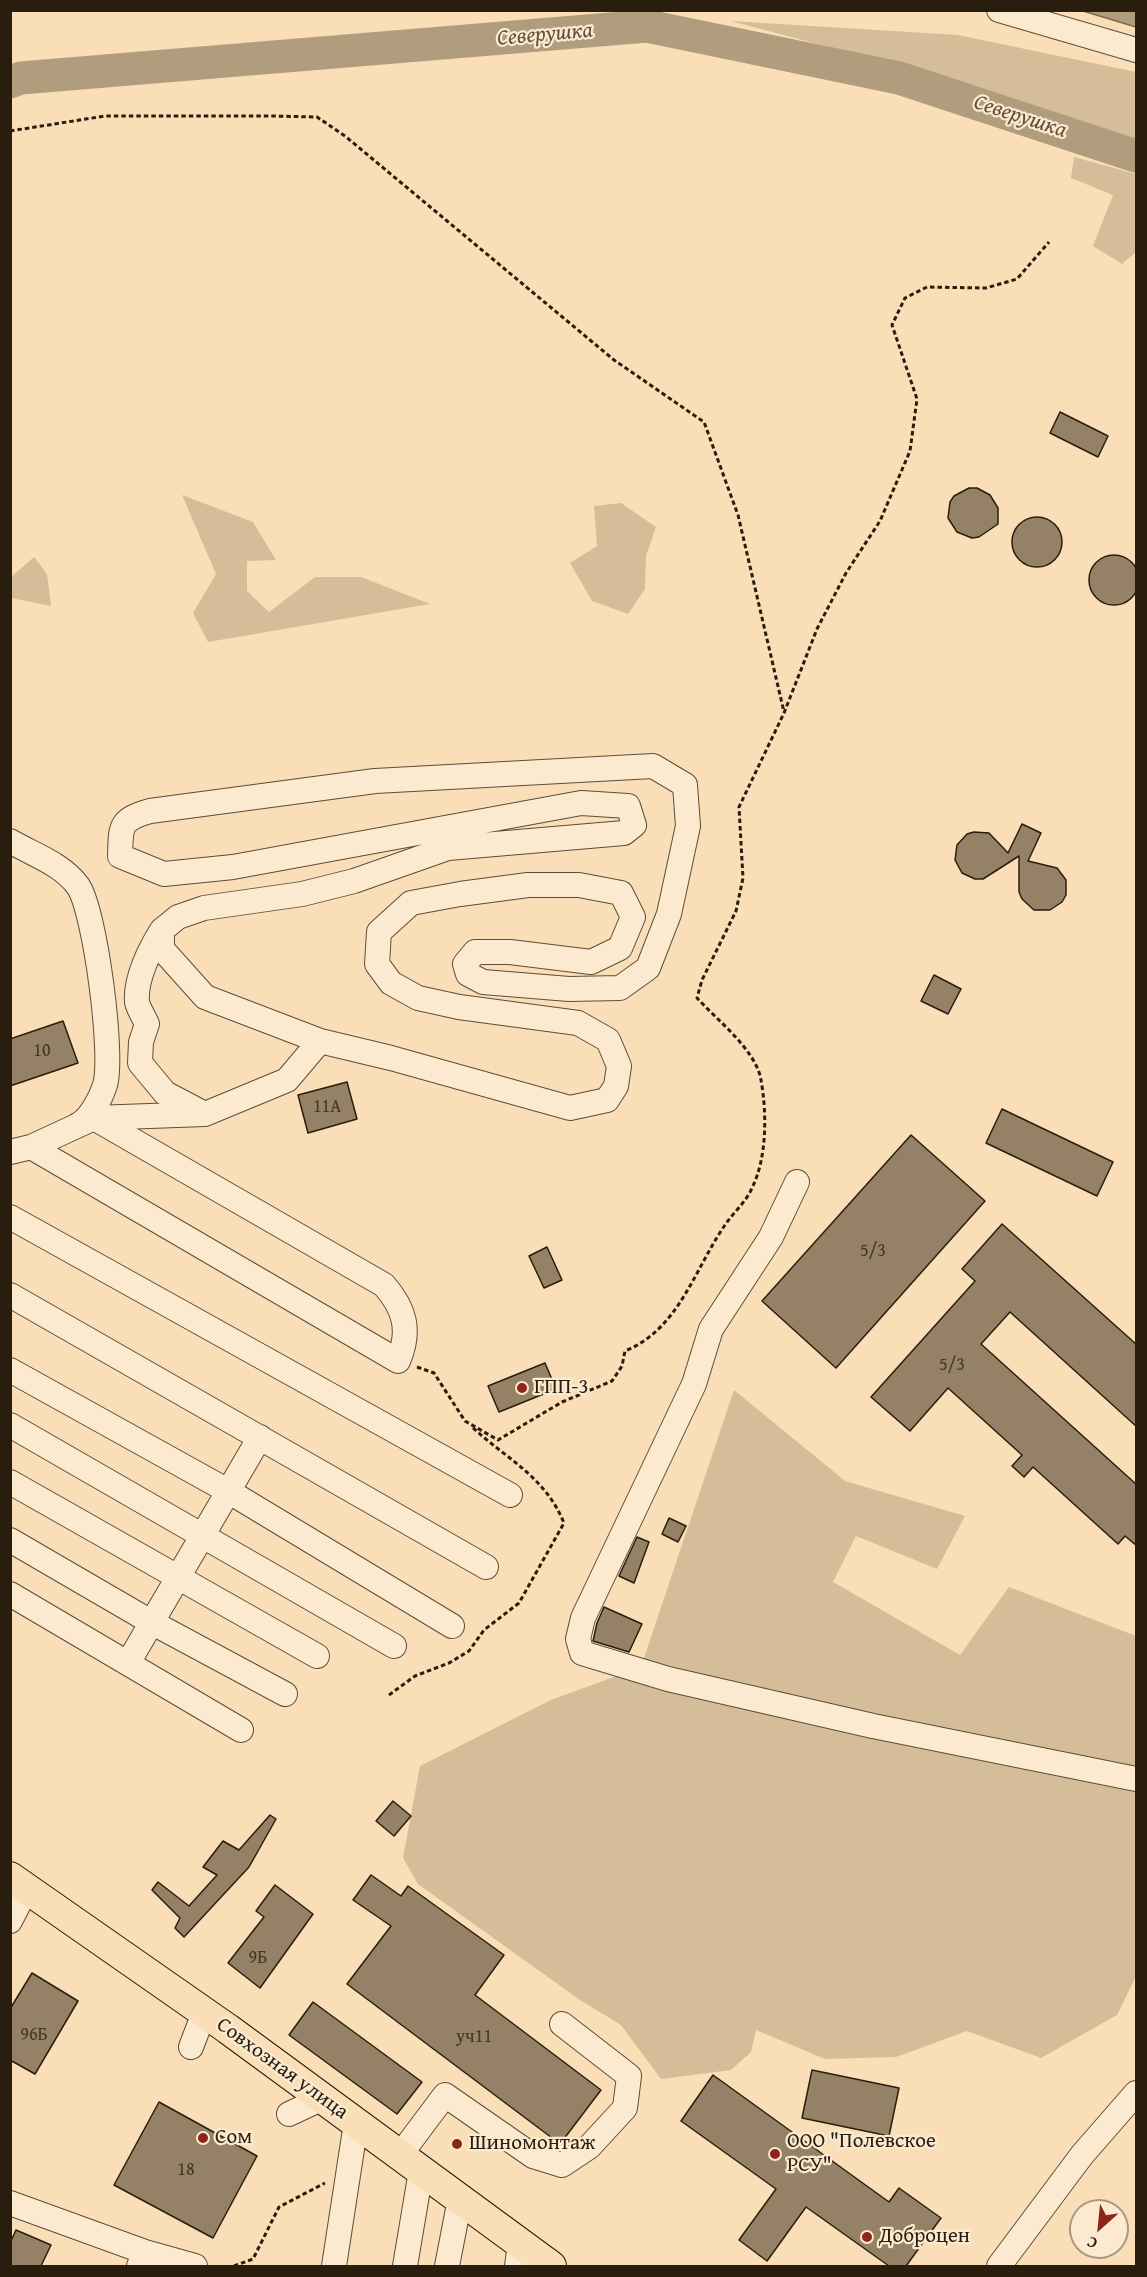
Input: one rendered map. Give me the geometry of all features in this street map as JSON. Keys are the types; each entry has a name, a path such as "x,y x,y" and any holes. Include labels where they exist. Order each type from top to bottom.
{"main road":[{"name":"Совхозная улица","path":"19,1882 323,2098 460,2199 519,2255 551,2266"}],"street":[{"path":"999,10 1137,50"},
{"path":"162,930 162,949 205,997 320,1041 391,1058 570,1108 607,1100 616,1086 619,1066 608,1040 578,1023 459,1007 418,998 391,983 377,964 379,932 411,903 460,894 538,885 579,885 621,893 633,917 620,948 591,962 510,952 475,952 465,964 468,974 483,982 512,982 569,989 620,988 648,968 669,914 688,826 685,785 652,766 375,781 150,811 130,817 121,831 120,856 164,874 233,867 580,803 628,806 634,825 624,833 448,848 354,881 302,894 204,908 178,917 162,930 152,946 141,978 137,1002 147,1023 141,1042 140,1063 165,1093 205,1114"},
{"path":"10,841 64,870 80,888 90,912 109,1053 105,1085 86,1122"},
{"path":"21,1150 86,1122 205,1114 287,1080 320,1041"},
{"path":"21,1150 398,1361 404,1347 405,1322 399,1303 384,1285 86,1122"},
{"path":"797,1182 771,1237 711,1329 694,1384 583,1618 578,1639 582,1653 668,1679 873,1726 1137,1779"},
{"path":"10,1216 510,1495"},
{"path":"10,1295 486,1567"},
{"path":"10,1370 228,1491 452,1626"},
{"path":"10,1425 394,1646"},
{"path":"128,1663 260,1437"},
{"path":"10,1482 180,1576 317,1656"},
{"path":"10,1540 151,1622 285,1694"},
{"path":"10,1594 241,1730"},
{"path":"10,1921 19,1882"},
{"path":"191,2047 204,2013"},
{"path":"405,2266 411,2163 445,2095 533,2156 562,2165 589,2146 625,2108 629,2076 562,2024"},
{"path":"999,2266 1082,2155 1137,2093"},
{"path":"289,2114 323,2098"},
{"path":"334,2266 356,2122"},
{"path":"447,2266 460,2199"},
{"path":"13,2209 142,2259 195,2266"}],"path":[{"path":"10,131 105,116 271,116 317,117 345,136 614,360 704,422 738,515 784,713"},
{"path":"398,1361 434,1373 465,1421 498,1440 562,1402 612,1381 622,1366 625,1351 643,1344 665,1325 692,1284 724,1226 752,1188 766,1138 761,1078 742,1044 697,998 702,980 736,911 743,878 739,807 784,713 817,629 846,573 880,521 910,451 917,399 892,325 905,298 927,287 986,288 1017,279 1049,242"},
{"path":"234,2266 253,2259 279,2207 349,2170"}],"shaded area":[{"path":"1083,11 1136,11 1136,27"},
{"path":"731,21 958,35 1136,72 1136,141 982,88"},
{"path":"1074,157 1136,174 1136,252 1122,264 1093,246 1113,195 1071,178"},
{"path":"182,495 253,522 276,560 247,561 247,591 269,612 315,577 361,577 430,604 208,642 193,613 216,574"},
{"path":"621,503 656,527 646,556 645,589 628,614 592,601 570,563 597,546 594,506"},
{"path":"34,557 47,574 51,606 11,598 11,577"},
{"path":"734,1390 845,1481 965,1516 937,1569 856,1536 833,1582 960,1655 1009,1587 1136,1636 1136,1976 1117,2015 1041,2058 967,2031 896,2057 825,2059 756,2030 751,2052 731,2070 661,2079 621,2025 580,2000 418,1884 403,1858 420,1766 551,1700 641,1667"}],"building":[{"path":"1060,412 1108,436 1098,457 1050,433"},
{"path":"969,488 977,488 990,495 998,508 998,524 979,537 972,538 957,532 948,518 950,502 954,496"},
{"path":"1037,517 1055,524 1062,542 1055,560 1037,567 1019,560 1012,542 1019,524"},
{"path":"1114,555 1132,562 1139,580 1132,598 1114,605 1096,598 1089,580 1096,562"},
{"path":"1022,824 1041,833 1028,861 1057,868 1066,880 1066,895 1062,902 1050,910 1034,910 1022,899 1019,892 1019,856 983,879 975,879 962,873 955,860 957,845 967,834 974,832 989,833 1008,853"},
{"path":"934,975 961,989 948,1014 921,1001"},
{"path":"63,1021 78,1063 10,1086 10,1039"},
{"path":"347,1082 357,1119 308,1133 298,1095"},
{"path":"1002,1109 1113,1162 1097,1196 986,1143"},
{"path":"911,1135 985,1201 836,1368 762,1301"},
{"path":"1002,1224 1137,1345 1137,1427 1010,1312 981,1344 1137,1485 1137,1546 1125,1536 1118,1544 1033,1467 1024,1477 1012,1466 1022,1455 948,1388 910,1431 871,1397 975,1281 962,1269"},
{"path":"547,1247 562,1280 544,1288 529,1256"},
{"name":"ГПП-3","path":"545,1363 556,1389 499,1412 488,1386"},
{"path":"669,1518 686,1526 678,1542 662,1534"},
{"path":"637,1537 649,1542 634,1583 619,1576"},
{"path":"604,1607 642,1624 629,1652 593,1641"},
{"path":"393,1801 411,1816 394,1836 376,1821"},
{"path":"270,1815 276,1819 249,1867 184,1937 175,1928 180,1918 152,1890 158,1882 189,1906 217,1875 203,1867 223,1841 239,1850"},
{"path":"371,1875 401,1896 408,1886 504,1955 475,1995 601,2090 560,2144 347,1984 391,1926 353,1900"},
{"path":"275,1885 313,1914 260,1988 228,1963 264,1917 256,1911"},
{"path":"32,1973 78,2001 35,2074 10,2060 10,2009"},
{"path":"313,2002 422,2082 397,2114 289,2035"},
{"path":"812,2070 899,2088 889,2136 802,2118"},
{"name":"ООО \"Полевское РСУ\"","path":"713,2075 889,2202 899,2188 941,2218 906,2266 889,2266 806,2207 767,2261 739,2240 776,2189 681,2121"},
{"path":"159,2102 257,2156 213,2238 114,2185"},
{"path":"16,2230 51,2245 41,2266 10,2266 10,2243"}],"waterway":[{"name":"Северушка","path":"10,82 21,78 647,26 899,78 1136,156"}],"place":[{"name":"ГПП-3","path":"522,1388"},
{"name":"Сом","path":"203,2138"},
{"name":"Шиномонтаж","path":"457,2144"},
{"name":"ООО \"Полевское РСУ\"","path":"775,2154"},
{"name":"Доброцен","path":"867,2237"}]}
